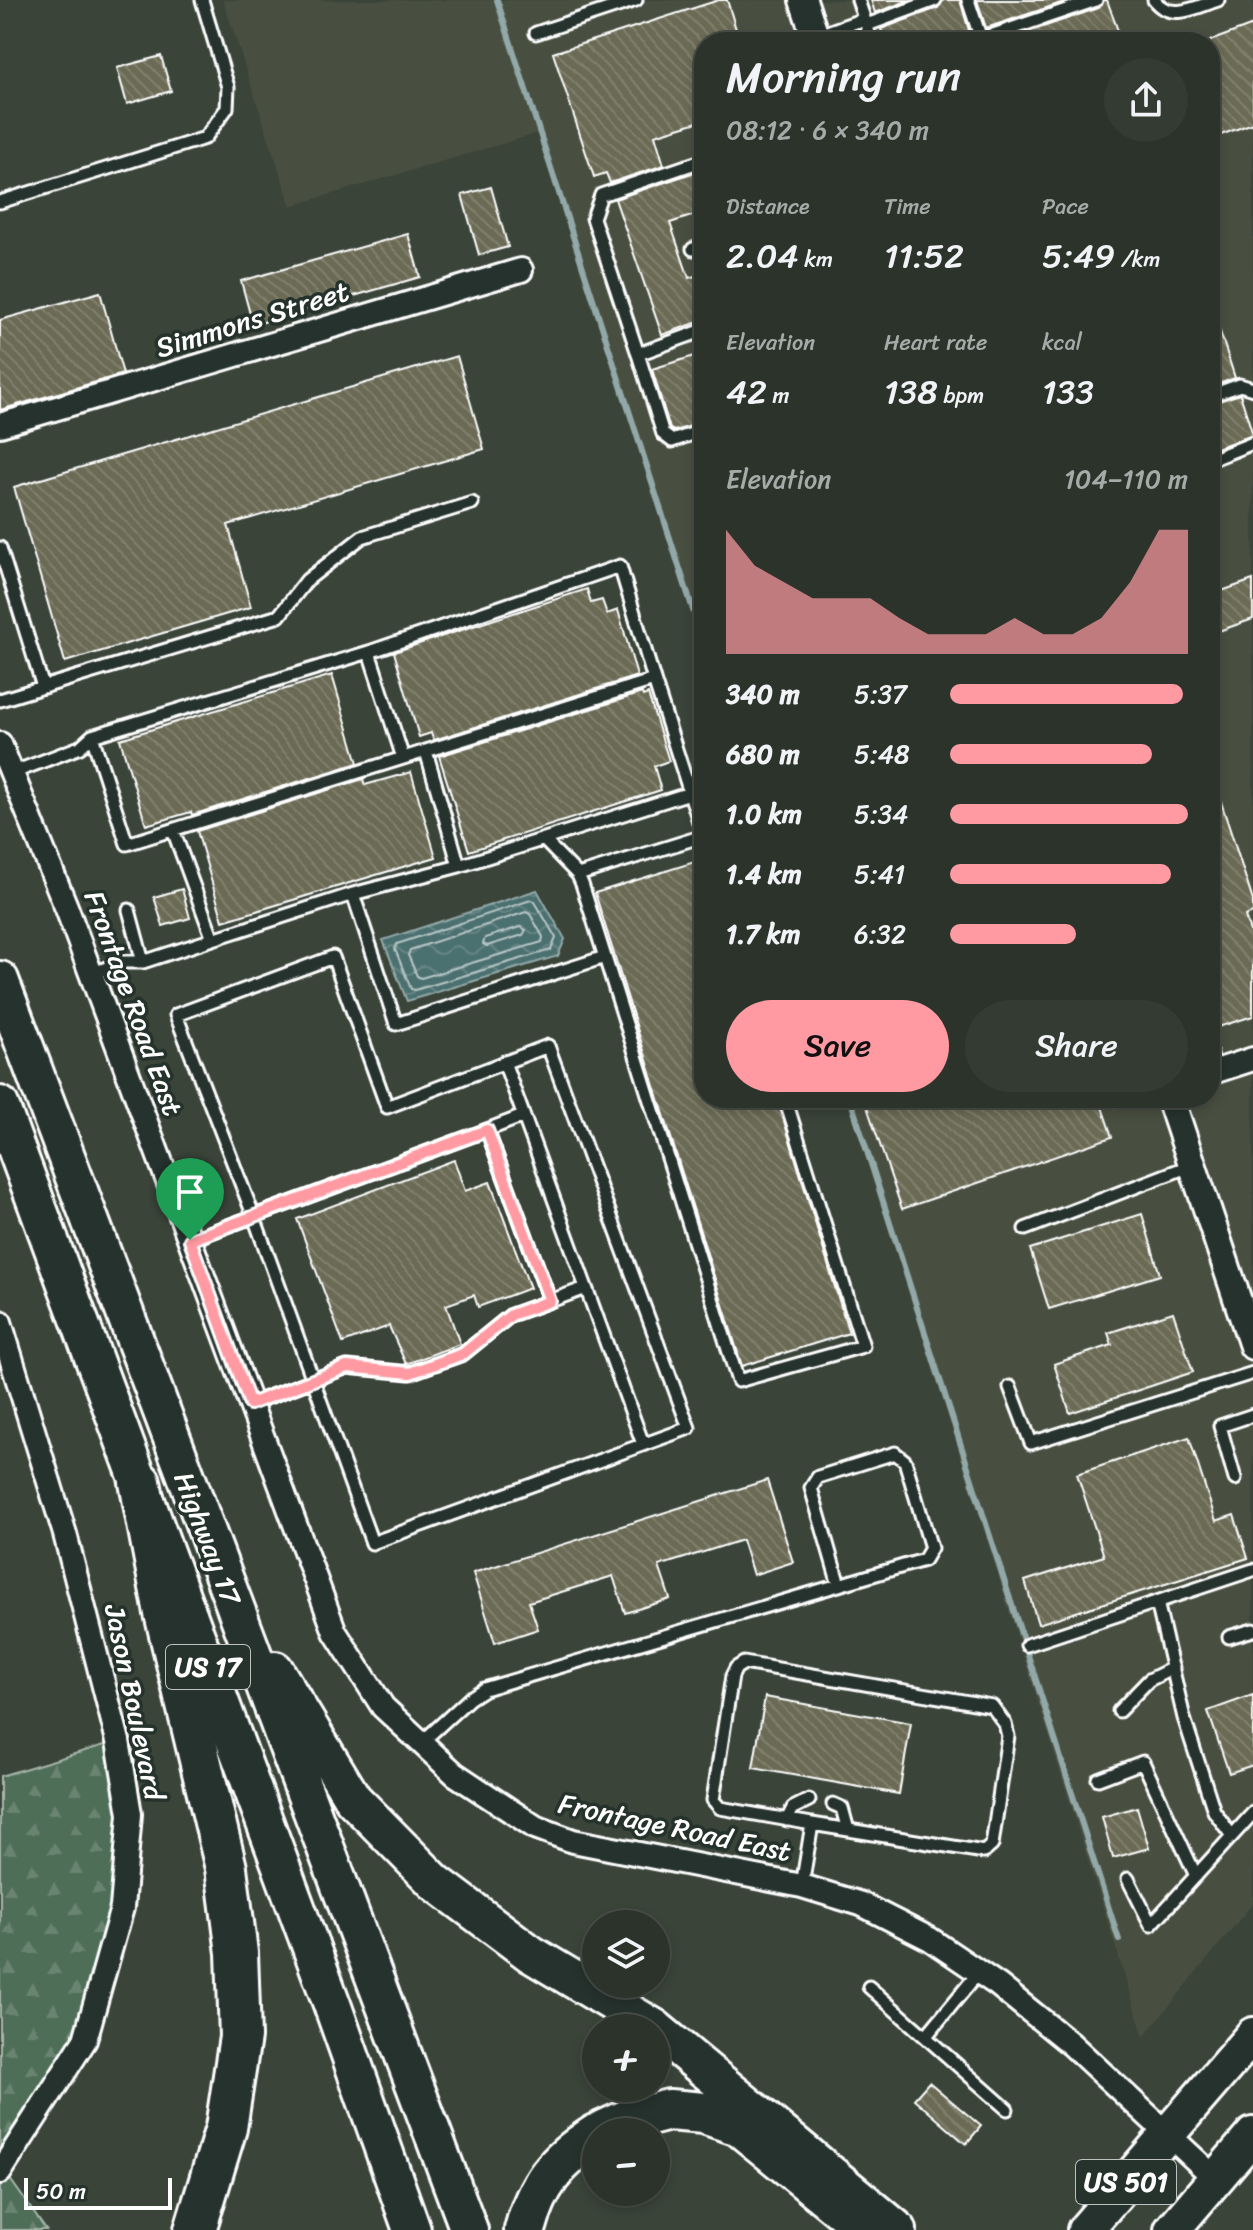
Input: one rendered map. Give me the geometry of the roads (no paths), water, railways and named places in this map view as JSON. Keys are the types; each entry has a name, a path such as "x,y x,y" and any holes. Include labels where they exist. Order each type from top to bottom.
{"highway":[{"name":"Highway 17","path":"0,980 469,2230"},
{"name":"Highway 17","path":"0,1105 333,2007 412,2230"},
{"path":"140,1482 165,1613 226,1868 237,1953 240,2037 228,2113 195,2230"},
{"path":"230,1596 353,1799 435,1882 531,1954 632,2014"},
{"path":"670,2040 898,2230"},
{"path":"638,2118 669,2110 704,2113 739,2125 868,2230"},
{"path":"525,2230 531,2208 548,2175 582,2144"}],"main road":[{"name":"US 501","path":"1085,2230 1253,2035"},
{"name":"US 501","path":"1172,2230 1253,2135"}],"street":[{"path":"803,0 813,32"},
{"name":"Simmons Street","path":"0,425 521,270"},
{"name":"Frontage Road East","path":"0,744 91,974 335,1632 383,1707 455,1774 535,1827 573,1841 802,1886 861,1904 930,1939 979,1972 1071,2044 1216,2179"},
{"path":"1220,1064 1253,1059"},
{"path":"1173,1108 1252,1341"},
{"name":"Jason Boulevard","path":"0,1322 8,1376 73,1564 118,1741 130,1814 122,1908 85,2040 0,2172"}],"lane":[{"path":"0,202 205,138 227,108 228,87 202,0"},
{"path":"536,33 636,0"},
{"path":"858,0 868,32"},
{"path":"838,32 935,0"},
{"path":"968,0 975,32"},
{"path":"1003,32 1096,0"},
{"path":"1154,0 1164,10 1174,13 1218,0"},
{"path":"694,163 601,195 593,218 667,439 672,441 694,433"},
{"path":"638,354 694,334"},
{"path":"1220,392 1240,385 1253,389"},
{"path":"1220,456 1253,443"},
{"path":"0,700 279,616 307,580 362,537 472,503"},
{"path":"0,548 43,687"},
{"path":"12,773 80,747 92,736 369,652 620,566 694,806"},
{"path":"369,652 403,758"},
{"path":"92,736 127,844 654,680"},
{"path":"426,751 459,866"},
{"path":"91,974 123,962 143,962 353,894 459,866 690,793"},
{"path":"173,830 213,939"},
{"path":"544,840 578,875 738,1381 863,1346 788,1108"},
{"path":"578,875 694,840"},
{"path":"353,894 396,1024 605,957"},
{"path":"129,910 143,962"},
{"path":"333,957 387,1107 504,1062 548,1046 689,1428 372,1543 254,1217 176,1015 333,957"},
{"path":"504,1062 643,1444"},
{"path":"190,1240 523,1116"},
{"path":"487,1130 550,1301"},
{"path":"1025,1229 1192,1165"},
{"path":"250,1404 347,1367 410,1373 463,1354 511,1315 586,1288"},
{"path":"1010,1387 1031,1443 1253,1373"},
{"path":"1235,1479 1220,1426 1253,1415"},
{"path":"421,1743 484,1689 839,1585 924,1560 931,1548 905,1461 895,1453 818,1477 811,1488 839,1585"},
{"path":"1027,1645 1253,1570"},
{"path":"1157,1602 1184,1718 1214,1811 1232,1836"},
{"path":"1229,1637 1253,1630"},
{"path":"744,1663 992,1706 999,1713 1008,1736 992,1845 984,1852 812,1824 720,1808 713,1800 732,1676 736,1668 744,1663"},
{"path":"1119,1711 1149,1680 1173,1668"},
{"path":"1098,1779 1143,1762 1196,1876"},
{"path":"787,1820 793,1808 809,1800"},
{"path":"833,1804 842,1808 848,1830"},
{"path":"1128,1879 1151,1925 1253,1813"},
{"path":"802,1886 812,1824"},
{"path":"926,2036 979,1972"},
{"path":"869,1987 1007,2109"}],"water":[{"path":"537,890 565,939 558,956 407,1001 383,940"}],"waterway":[{"path":"497,0 694,613"},
{"path":"853,1108 1119,1940"}]}
